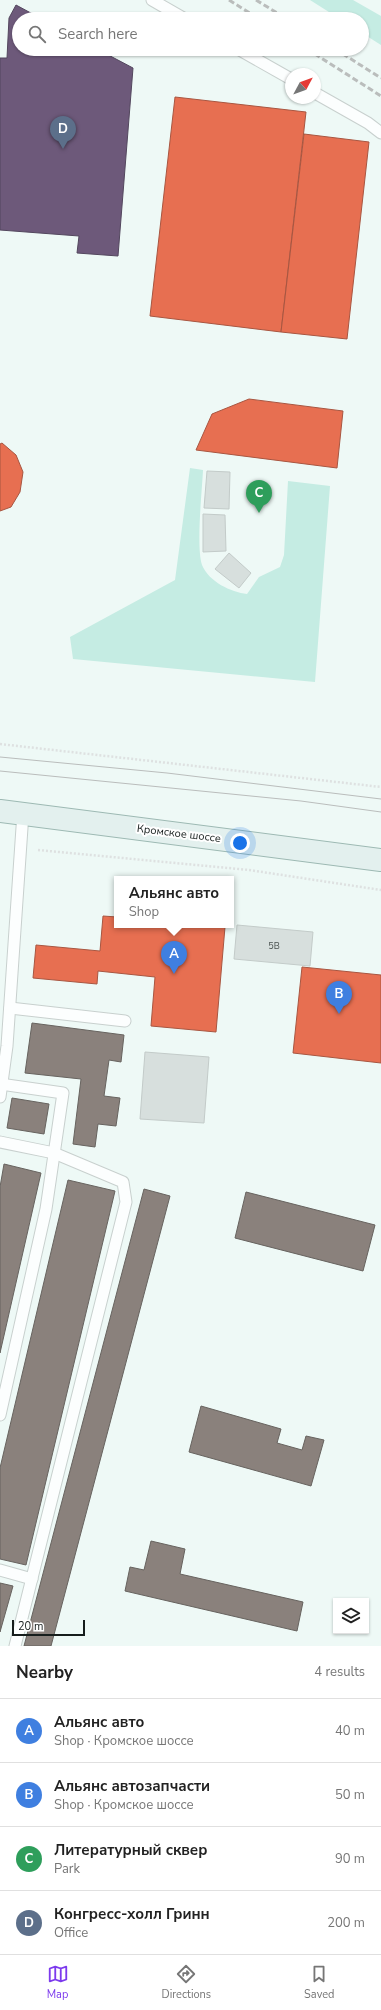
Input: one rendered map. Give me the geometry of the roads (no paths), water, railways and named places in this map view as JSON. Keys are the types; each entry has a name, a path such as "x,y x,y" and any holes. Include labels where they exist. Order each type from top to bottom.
{"main road":[{"name":"Кромское шоссе","path":"0,810 381,860"}],"lane":[{"path":"152,0 173,12"},
{"path":"250,56 285,76"},
{"path":"321,96 368,123 381,133"},
{"path":"0,1097 7,1046 23,813"},
{"path":"10,1008 125,1020"},
{"path":"0,1415 46,1209 63,1093 1,1084"},
{"path":"0,1142 54,1154 123,1182 126,1202 15,1646"},
{"path":"0,1570 32,1579"}],"tram line":[{"path":"0,757 167,773 381,799"},
{"path":"0,771 301,801 381,812"}],"railway":[{"path":"229,0 248,12"},
{"path":"256,0 276,12"},
{"path":"318,56 381,96"},
{"path":"346,56 381,78"}],"place":[{"name":"Конгресс-холл Гринн","path":"63,149"},
{"name":"Литературный сквер","path":"259,513"},
{"name":"Альянс авто","path":"174,974"},
{"name":"Альянс автозапчасти","path":"339,1014"}]}
